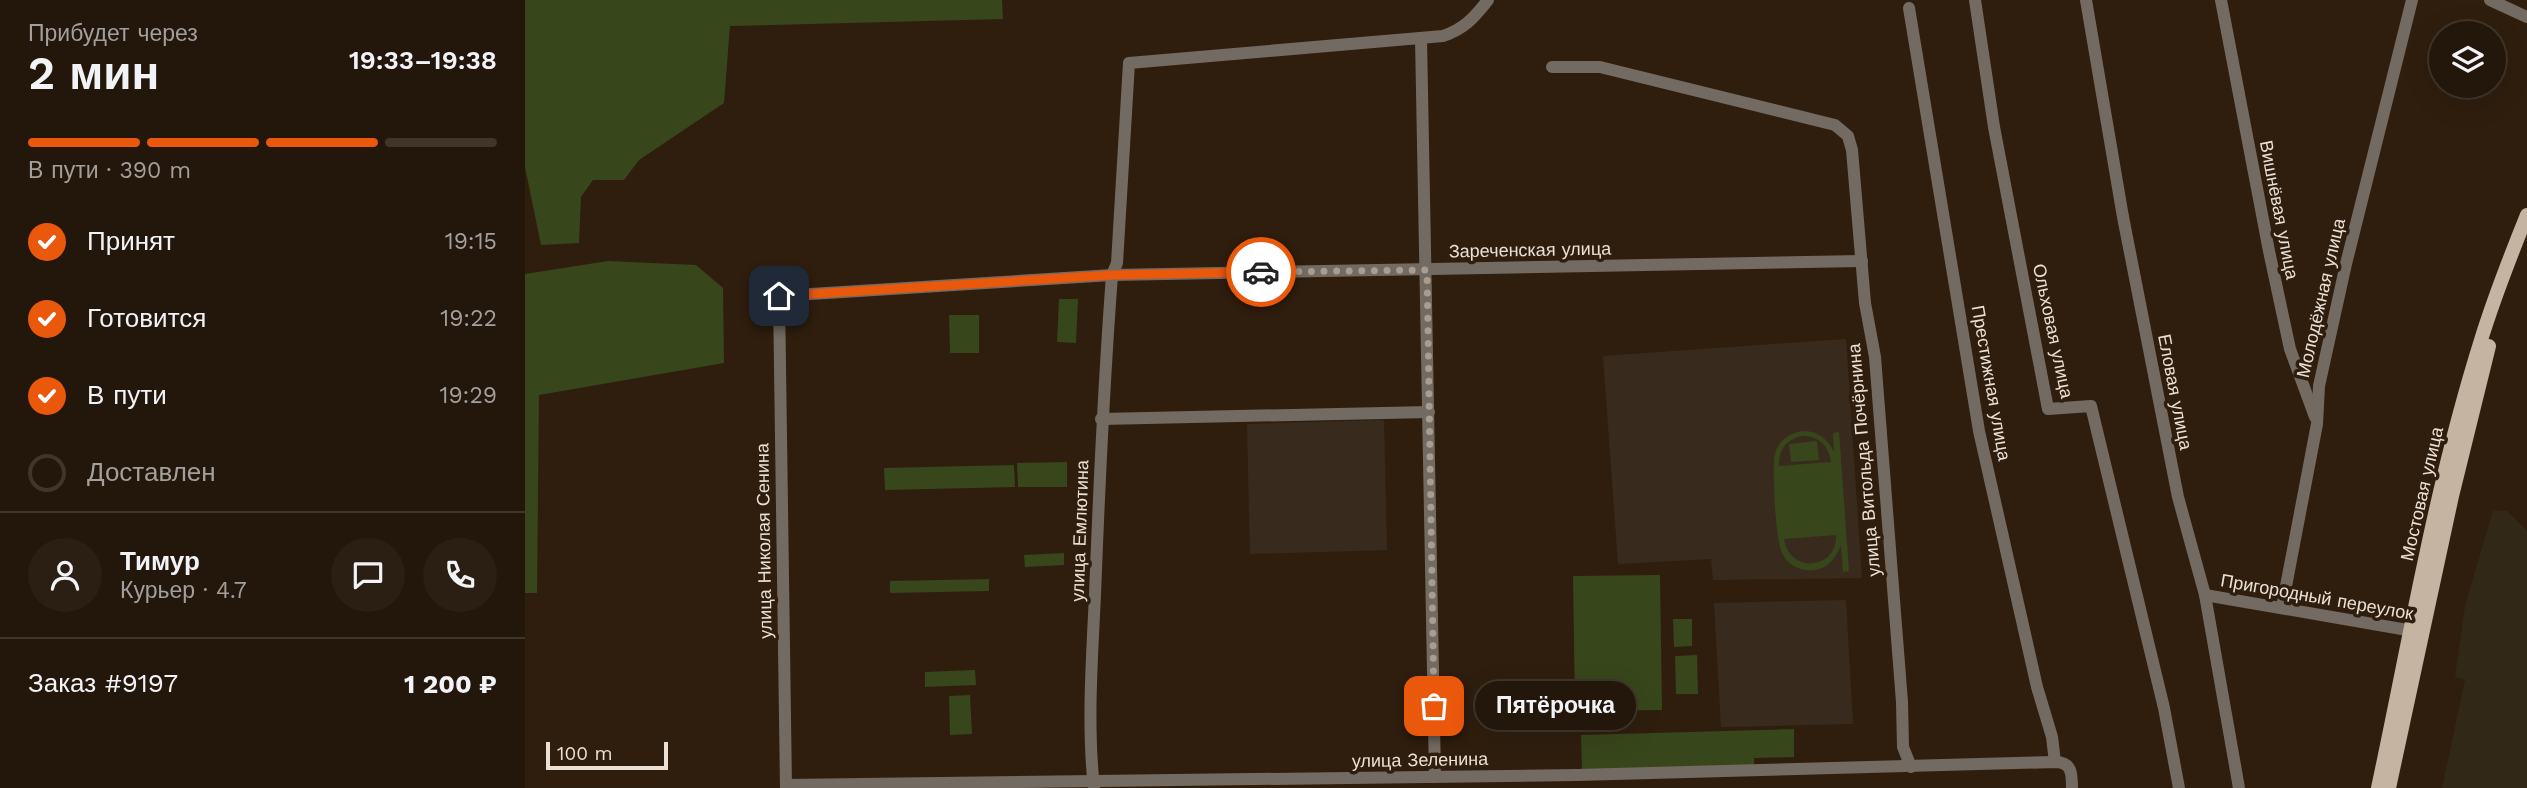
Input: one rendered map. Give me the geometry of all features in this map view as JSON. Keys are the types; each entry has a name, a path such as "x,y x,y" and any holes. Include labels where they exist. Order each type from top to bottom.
{"main road":[{"name":"Мостовая улица","path":"2389,788 2441,494 2490,312 2527,215"},
{"name":"Мостовая улица","path":"2378,788 2480,379 2505,295 2527,239"}],"street":[{"path":"1435,777 1421,38 1443,36 1458,31 1472,21 1488,0"},
{"name":"Ольховая улица","path":"1975,0 1994,127 2048,409 2091,406 2164,708 2179,788"},
{"name":"Еловая улица","path":"2086,0 2123,217 2178,497 2205,595 2239,788"},
{"name":"Вишнёвая улица","path":"2221,0 2290,349 2317,424"},
{"name":"Молодёжная улица","path":"2282,607 2317,424 2319,386 2346,264 2412,0"},
{"path":"2490,0 2527,17"},
{"name":"Престижная улица","path":"1909,8 1979,431 2052,737 2055,762"},
{"name":"улица Емлютина","path":"1094,784 1091,764 1101,419 1112,275 1117,263 1129,63 1421,38"},
{"name":"улица Витольда Почёрнина","path":"1552,67 1600,67 1818,120 1835,125 1848,136 1852,150 1865,303 1875,357 1902,702 1903,747 1911,767"},
{"name":"Зареченская улица","path":"779,296 1112,275 1862,261"},
{"name":"улица Николая Сенина","path":"779,296 786,786"},
{"path":"1101,419 1429,412"},
{"name":"Пригородный переулок","path":"2205,595 2417,632"},
{"path":"2055,762 2065,763 2072,774 2072,788"},
{"name":"улица Зеленина","path":"786,786 1094,784 1435,777 1577,782 2055,762"}],"shaded area":[{"path":"1846,339 1862,578 1713,580 1711,559 1618,564 1603,356"},
{"path":"1384,420 1387,550 1250,554 1247,424"},
{"path":"2493,510 2507,511 2527,531 2527,788 2442,788 2465,680 2455,677 2465,606"},
{"path":"1846,600 1853,724 1721,727 1714,603"}],"green space":[{"path":"525,0 1002,0 1003,19 730,26 724,103 639,160 624,180 593,180 581,197 579,243 541,245 525,167"},
{"path":"608,261 696,265 723,288 724,363 539,395 537,593 525,593 525,274"},
{"path":"1059,299 1078,299 1076,343 1057,342"},
{"path":"949,315 979,315 979,353 950,353"},
{"path":"1797,432 1817,434 1825,439 1834,452 1833,433 1839,432 1849,571 1843,572 1841,545 1831,561 1815,570 1796,567 1783,555 1780,547 1776,523 1774,458 1780,443","holes":["1803,436 1822,443 1831,462 1779,466 1780,455 1785,446","1836,535 1835,547 1829,555 1822,561 1813,563 1795,558 1784,539"]},
{"path":"1817,441 1819,460 1791,462 1789,444"},
{"path":"1067,462 1067,487 1018,487 1017,463"},
{"path":"1014,465 1015,487 885,490 884,468"},
{"path":"1064,553 1064,565 1025,567 1024,555"},
{"path":"1660,575 1662,710 1575,711 1573,576"},
{"path":"989,579 989,591 890,593 890,581"},
{"path":"1673,619 1692,619 1692,646 1674,647"},
{"path":"1697,655 1698,694 1676,694 1675,656"},
{"path":"975,670 976,685 925,687 925,672"},
{"path":"970,695 972,734 950,735 949,696"},
{"path":"1794,729 1794,757 1754,758 1754,766 1582,770 1581,735"}],"way so far":[{"path":"1261,272 1427,270 1434,706"}],"place":[{"name":"Пятёрочка","path":"1434,706"}],"route":[{"path":"779,296 1112,275 1261,272"}]}
